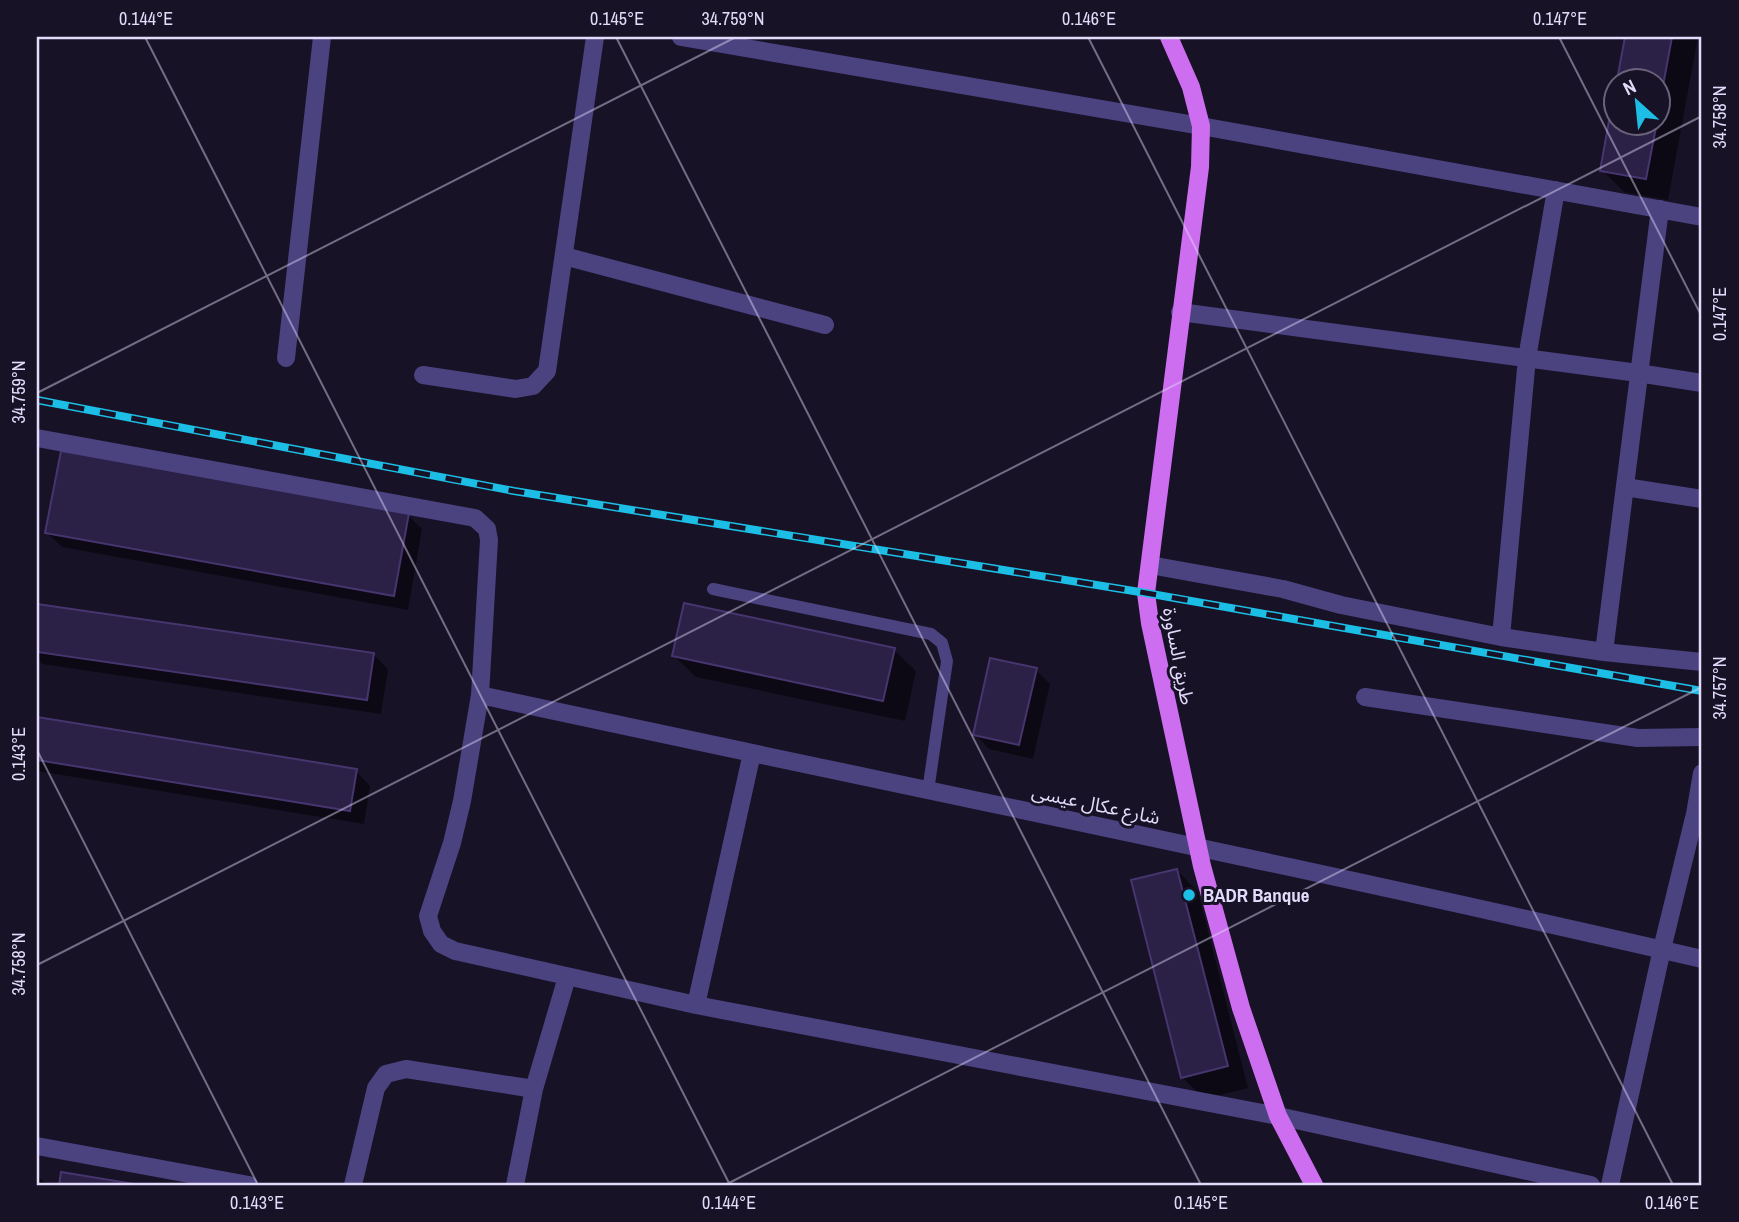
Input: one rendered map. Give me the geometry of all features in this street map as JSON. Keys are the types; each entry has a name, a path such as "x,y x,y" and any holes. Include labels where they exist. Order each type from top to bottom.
{"main road":[{"name":"طريق الساورة","path":"1169,37 1191,87 1200,127 1200,167 1146,593 1198,847 1241,1008 1278,1116 1314,1185"}],"street":[{"path":"286,358 322,37"},
{"path":"423,375 516,389 533,386 547,371 594,37"},
{"path":"681,37 1702,217"},
{"path":"1501,637 1527,358 1556,190"},
{"path":"1604,652 1660,209"},
{"path":"564,256 825,325"},
{"path":"1181,312 1702,383"},
{"path":"37,438 475,518 486,529 489,540 480,695 462,801 452,843 428,916 432,931 441,944 455,951 696,1005 1278,1116 1591,1185"},
{"path":"1625,487 1702,499"},
{"path":"1150,565 1283,589 1341,605 1501,637 1604,652 1702,662"},
{"name":"شارع عكال عيسى","path":"480,695 928,792 1198,847 1702,958"},
{"path":"1365,697 1638,738 1702,737"},
{"path":"696,1005 752,753"},
{"path":"1611,1185 1662,949 1699,815 1702,772"},
{"path":"515,1185 534,1089 567,977"},
{"path":"353,1185 376,1088 386,1074 406,1069 534,1089"},
{"path":"37,1146 249,1185"}],"lane":[{"path":"712,589 931,634 942,643 947,662 928,792"}],"building":[{"path":"1625,37 1672,37 1667,66 1620,66"},
{"path":"1606,136 1654,136 1646,179 1600,171"},
{"path":"61,451 409,513 394,596 45,533"},
{"path":"684,603 895,648 883,701 672,656"},
{"path":"37,604 374,653 367,700 37,652"},
{"path":"990,658 1037,668 1019,745 973,735"},
{"path":"37,717 357,769 350,811 37,760"},
{"path":"1177,869 1228,1066 1181,1078 1131,880"},
{"path":"61,1172 140,1185 59,1185"}],"railway":[{"path":"37,400 514,491 1146,593 1702,691"}],"place":[{"name":"BADR Banque","path":"1189,895"}]}
